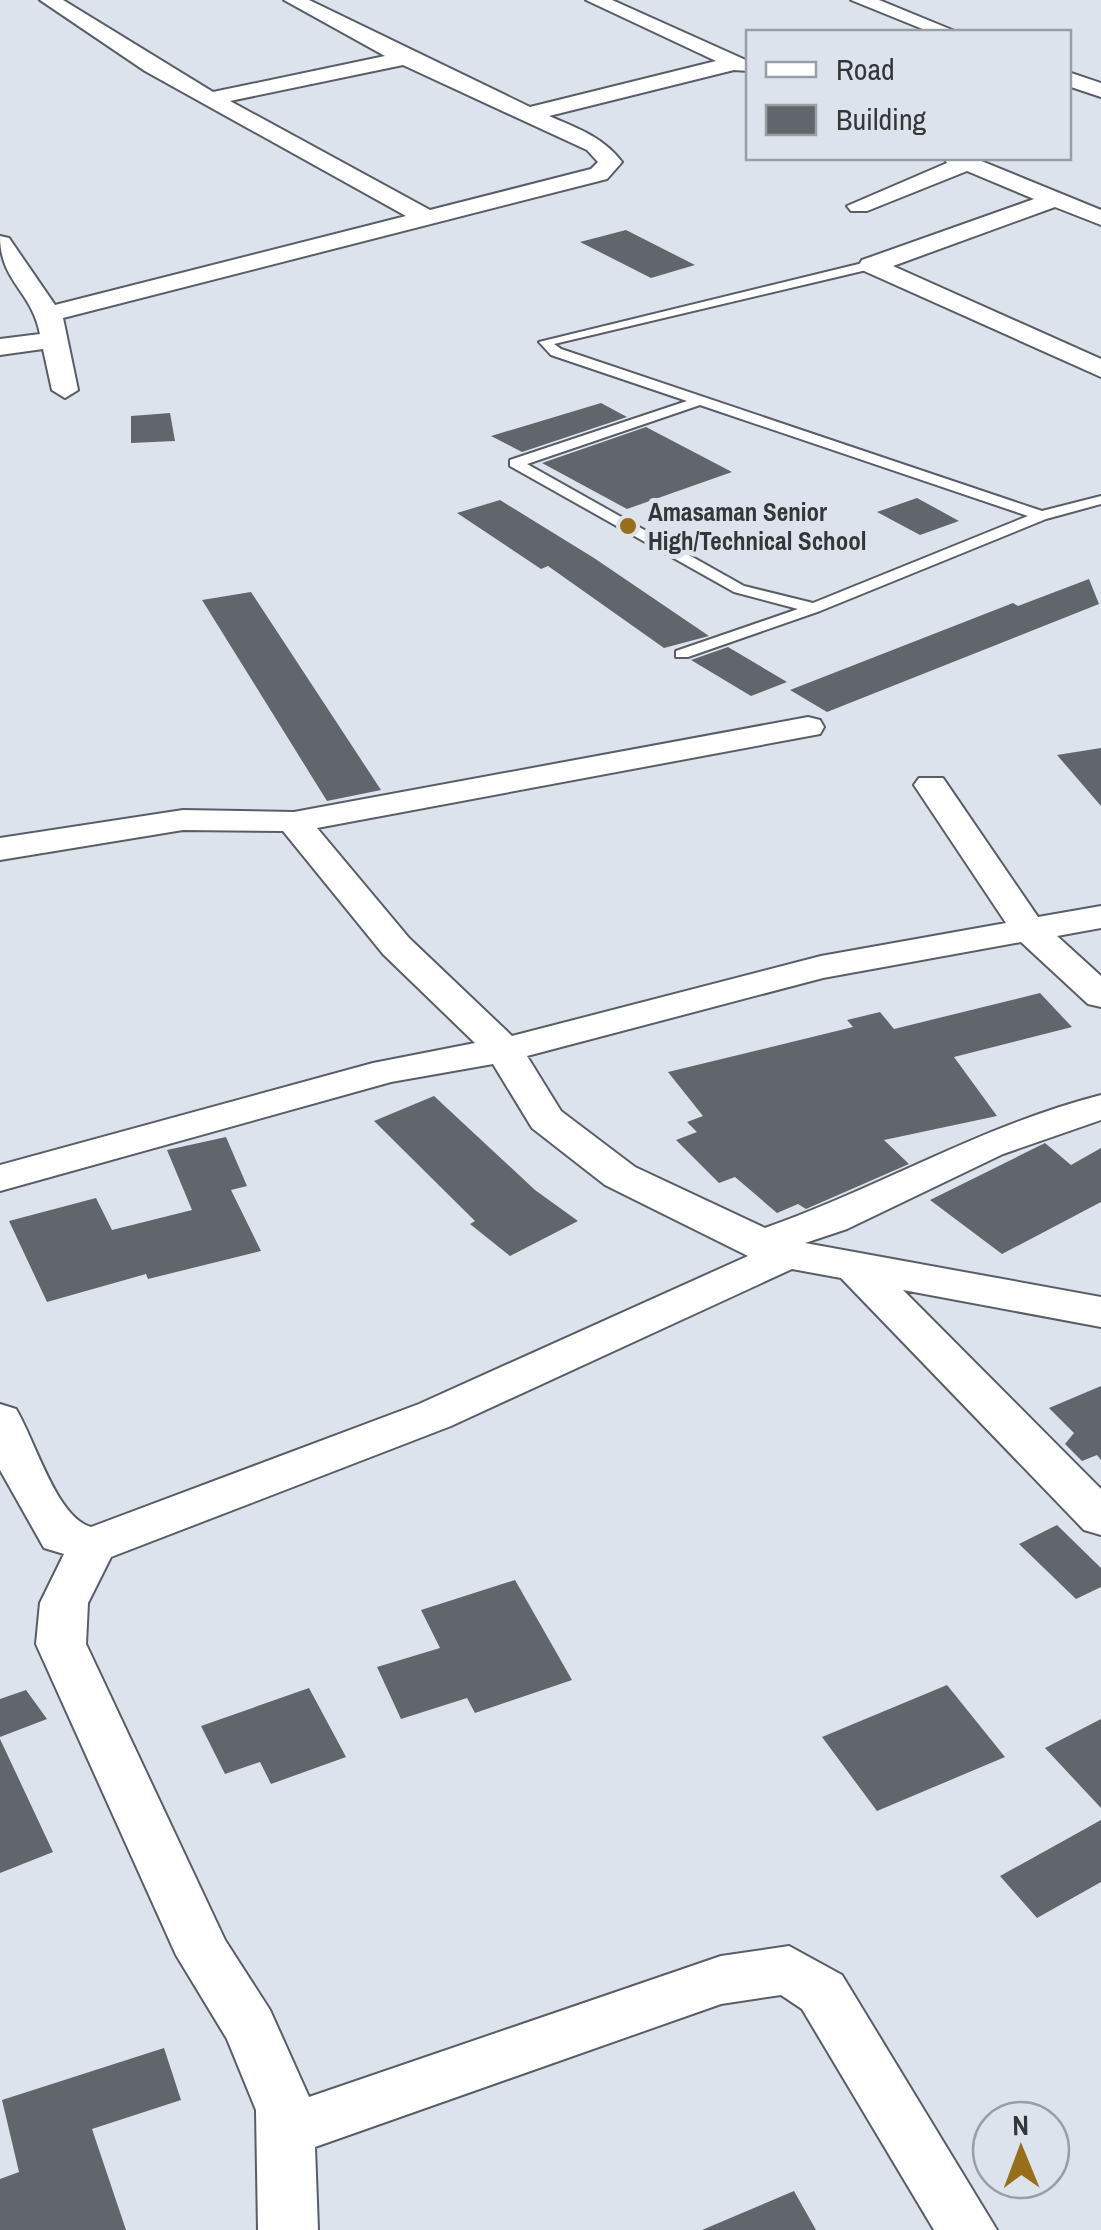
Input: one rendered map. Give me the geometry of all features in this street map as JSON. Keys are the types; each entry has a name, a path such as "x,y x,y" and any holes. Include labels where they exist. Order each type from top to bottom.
{"street":[{"path":"50,0 152,68 424,216"},
{"path":"0,346 195,280 607,168 611,162 604,150 405,58 294,0"},
{"path":"596,0 742,66"},
{"path":"861,0 942,30"},
{"path":"210,99 405,58"},
{"path":"529,114 742,66"},
{"path":"1071,79 1101,90"},
{"path":"860,206 961,160 1101,218"},
{"path":"871,265 1053,200"},
{"path":"0,243 52,327 65,390"},
{"path":"871,265 1101,370"},
{"path":"0,848 202,816 242,815 294,822 808,727"},
{"path":"931,785 1028,928 1101,996"},
{"path":"294,822 396,946 504,1050 546,1120 620,1176 772,1250 1101,1312"},
{"path":"0,1178 387,1070 504,1050 820,967 1101,917"},
{"path":"0,1420 38,1504 62,1536 93,1545 435,1415 730,1284 772,1250 989,1145 1101,1107"},
{"path":"854,1265 1101,1518"},
{"path":"93,1545 64,1603 61,1644 204,1955 250,2027 286,2110 288,2230"},
{"path":"287,2131 721,1980 789,1970 822,1992 967,2230"}],"lane":[{"path":"871,265 545,342 556,352 1041,516"},
{"path":"700,401 516,462 740,589 815,608"},
{"path":"682,654 815,608 1041,516 1101,500"}],"building":[{"path":"626,230 695,265 651,278 580,242"},
{"path":"601,403 627,417 522,452 491,436"},
{"path":"170,413 175,441 131,443 131,416"},
{"path":"646,427 732,472 627,509 542,463"},
{"path":"917,498 959,521 920,535 877,512"},
{"path":"500,500 709,636 664,648 548,566 541,569 457,513"},
{"path":"1089,579 1099,604 827,712 790,690 1013,603 1018,606"},
{"path":"251,592 381,790 327,801 202,600"},
{"path":"728,647 787,682 751,696 691,660"},
{"path":"1101,748 1101,806 1057,755"},
{"path":"1040,993 1072,1027 954,1057 997,1116 884,1140 909,1164 806,1209 798,1204 777,1213 735,1177 719,1183 676,1140 697,1132 687,1122 703,1116 668,1072 853,1027 847,1020 880,1012 894,1029"},
{"path":"434,1096 535,1190 578,1221 510,1256 470,1224 475,1221 374,1121"},
{"path":"226,1137 247,1186 231,1190 261,1251 148,1279 146,1274 47,1302 9,1221 96,1198 112,1230 192,1210 167,1150"},
{"path":"1045,1143 1071,1165 1101,1148 1101,1202 1002,1254 930,1200"},
{"path":"1101,1386 1101,1460 1097,1455 1082,1461 1065,1444 1074,1433 1049,1408"},
{"path":"1057,1525 1101,1568 1101,1587 1076,1599 1019,1544"},
{"path":"515,1580 572,1680 475,1713 467,1698 401,1719 377,1667 440,1648 421,1610"},
{"path":"947,1685 1005,1757 877,1811 822,1737"},
{"path":"309,1688 346,1757 271,1784 260,1762 225,1774 201,1726"},
{"path":"26,1690 47,1719 0,1737 0,1699"},
{"path":"1101,1719 1101,1808 1045,1748"},
{"path":"0,1739 53,1852 0,1873"},
{"path":"1101,1820 1101,1882 1037,1918 1000,1876"},
{"path":"164,2048 181,2100 92,2129 126,2230 0,2230 0,2179 19,2172 2,2100"},
{"path":"794,2191 816,2230 702,2230"}],"place":[{"name":"Amasaman Senior High/Technical School","path":"628,526"}]}
